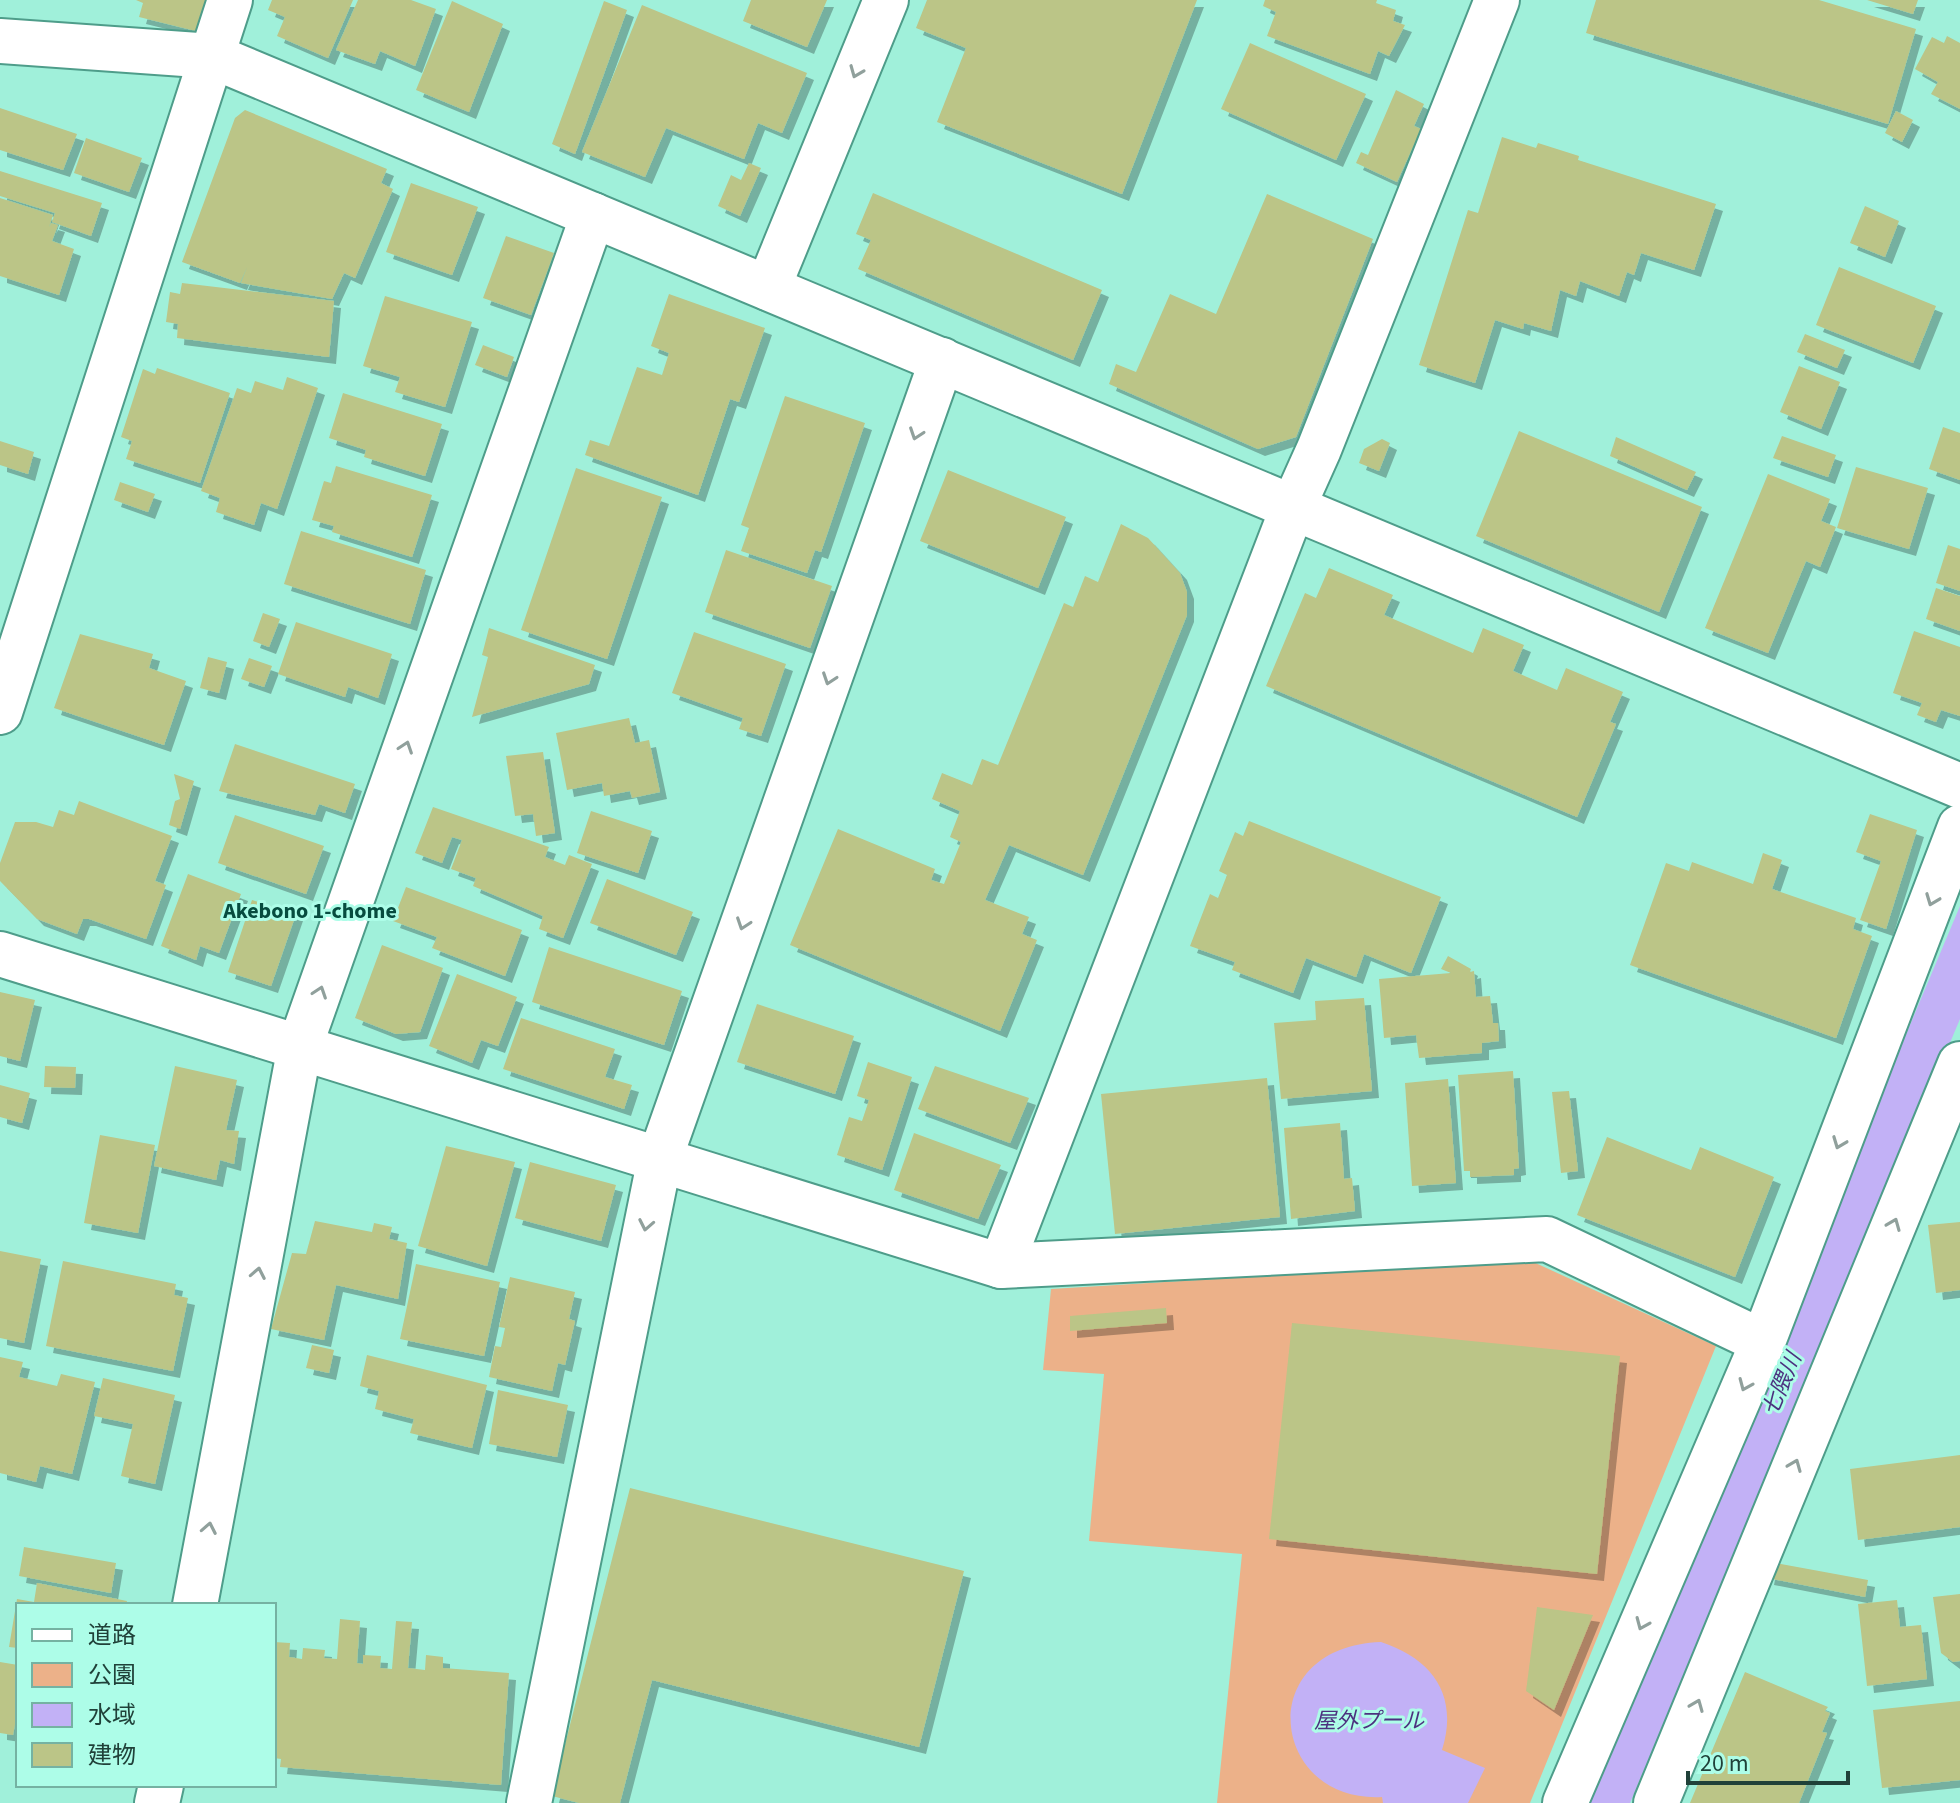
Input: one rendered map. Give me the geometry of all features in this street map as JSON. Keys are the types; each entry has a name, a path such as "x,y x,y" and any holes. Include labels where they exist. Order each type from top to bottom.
{"street":[{"path":"0,712 230,0"},
{"path":"768,288 886,0"},
{"path":"1001,1266 1293,507 1319,449 1497,0"},
{"path":"0,41 212,56 1960,786"},
{"path":"195,1603 300,1046 593,215"},
{"path":"529,1803 660,1158 942,360"},
{"path":"1565,1803 1763,1342 1960,827"},
{"path":"0,954 1001,1266 1547,1239 1763,1342"},
{"path":"1656,1803 1960,1064"}],"green space":[{"path":"1529,1260 1716,1346 1530,1803 1217,1803 1242,1554 1089,1541 1104,1374 1043,1370 1051,1289"}],"water":[{"name":"七隈川","path":"1960,906 1960,1019 1630,1803 1583,1803"},
{"name":"屋外プール","path":"1381,1642 1415,1658 1437,1682 1447,1713 1442,1750 1485,1768 1468,1803 1383,1803 1382,1797 1344,1792 1316,1776 1298,1752 1291,1724 1295,1695 1311,1669 1339,1650"}],"building":[{"path":"136,0 209,0 200,32 139,17 143,3"},
{"path":"272,0 353,0 328,58 277,36 285,17 268,10"},
{"path":"358,0 411,0 436,9 415,66 380,51 375,64 336,50"},
{"path":"751,0 827,0 807,47 743,21"},
{"path":"927,0 1197,0 1122,194 937,122 966,48 916,28"},
{"path":"1265,0 1377,0 1376,3 1396,10 1393,21 1405,25 1389,56 1378,51 1370,74 1267,36 1276,12 1263,6"},
{"path":"1596,0 1819,0 1916,29 1888,124 1586,33"},
{"path":"1867,0 1918,0 1913,14"},
{"path":"452,1 503,24 469,112 416,90"},
{"path":"604,1 627,10 575,154 552,144"},
{"path":"642,5 807,73 782,133 758,123 744,159 666,128 645,177 582,152"},
{"path":"1947,36 1960,43 1960,109 1931,94 1938,82 1915,69 1932,37 1944,43"},
{"path":"1250,43 1366,94 1336,160 1221,109"},
{"path":"1396,90 1424,104 1414,126 1421,129 1397,182 1356,163 1361,152 1368,155"},
{"path":"0,108 77,134 63,170 0,150"},
{"path":"245,110 387,169 381,183 393,189 355,278 344,273 332,299 241,283 247,267 240,283 182,262 235,118"},
{"path":"1896,111 1913,120 1902,142 1885,133"},
{"path":"1502,137 1536,148 1538,143 1579,156 1578,160 1716,204 1694,270 1641,253 1634,275 1627,272 1619,296 1580,281 1576,296 1560,290 1551,331 1524,323 1523,329 1495,320 1475,383 1419,365 1468,210 1478,213"},
{"path":"86,138 142,158 129,192 74,173"},
{"path":"749,163 761,168 740,216 718,206 731,175 741,180"},
{"path":"0,171 102,203 91,236 52,222 55,213 0,196"},
{"path":"411,183 478,207 452,275 386,252"},
{"path":"873,193 1102,290 1073,360 858,269 871,240 856,234"},
{"path":"1267,194 1373,239 1296,437 1258,449 1109,384 1116,364 1136,372 1170,294 1216,314"},
{"path":"0,198 53,215 49,227 51,223 58,225 52,241 74,249 59,295 0,276"},
{"path":"1865,206 1899,221 1885,257 1850,243"},
{"path":"506,236 554,253 531,315 483,298"},
{"path":"1839,267 1936,306 1913,363 1816,325"},
{"path":"182,283 334,301 329,357 177,338 178,324 166,322 170,292 180,294"},
{"path":"669,294 765,328 739,402 730,399 698,495 585,455 590,440 609,446 637,367 662,375 669,353 651,346"},
{"path":"385,296 472,322 445,407 395,392 400,377 363,366"},
{"path":"1805,334 1845,350 1837,368 1797,352"},
{"path":"483,345 514,357 507,377 475,365"},
{"path":"1799,366 1840,382 1821,429 1780,412"},
{"path":"157,368 230,393 200,483 126,459 132,441 121,437 143,369 155,374"},
{"path":"287,377 318,388 277,509 261,503 254,525 216,512 220,498 201,491 237,388 251,393 255,381 283,390"},
{"path":"343,393 442,424 425,476 364,457 366,450 329,438"},
{"path":"785,396 865,423 821,552 815,550 807,573 741,551 749,528 741,525"},
{"path":"1943,427 1960,433 1960,480 1929,469"},
{"path":"1519,431 1702,507 1659,612 1476,536"},
{"path":"1782,436 1836,455 1828,477 1773,458"},
{"path":"1616,437 1696,472 1687,490 1610,456"},
{"path":"1382,439 1390,443 1379,471 1359,463 1364,449"},
{"path":"0,441 34,452 28,474 0,465"},
{"path":"336,466 432,495 412,557 332,532 334,526 312,520 324,481 331,483"},
{"path":"1856,467 1928,488 1909,549 1837,528"},
{"path":"576,468 662,497 607,659 521,630"},
{"path":"948,470 1066,517 1038,588 920,541"},
{"path":"1768,474 1830,499 1821,521 1836,527 1820,567 1806,561 1768,653 1705,628"},
{"path":"120,482 155,494 148,512 114,500"},
{"path":"1121,524 1148,538 1180,573 1187,592 1187,615 1083,875 1009,845 985,900 1029,917 1022,934 1037,940 1000,1031 790,945 838,829 935,869 931,880 944,884 961,842 950,837 960,811 932,799 942,773 972,785 982,759 998,765 1064,603 1073,607 1085,576 1098,582"},
{"path":"301,531 426,570 410,624 284,584"},
{"path":"1948,545 1960,549 1960,591 1936,583"},
{"path":"726,550 832,586 810,648 705,612"},
{"path":"1329,568 1393,595 1384,615 1473,653 1483,628 1524,645 1513,671 1557,690 1566,668 1623,692 1610,722 1616,724 1577,817 1266,686 1305,593 1316,598"},
{"path":"1936,588 1960,596 1960,631 1926,619"},
{"path":"263,613 280,619 269,647 253,641"},
{"path":"296,622 392,654 378,698 348,687 345,697 278,674"},
{"path":"489,628 595,665 589,684 472,717 488,657 482,655"},
{"path":"1914,631 1960,647 1960,716 1941,710 1936,722 1917,715 1922,703 1893,693"},
{"path":"694,632 786,664 761,736 739,729 743,718 672,693"},
{"path":"80,634 153,654 149,668 186,681 164,745 54,708"},
{"path":"208,657 227,662 219,693 200,688"},
{"path":"249,658 272,666 264,687 241,679"},
{"path":"629,718 635,743 649,740 660,792 632,798 630,791 604,796 602,783 567,790 556,733"},
{"path":"235,744 355,784 345,813 319,804 315,815 219,791"},
{"path":"543,752 555,833 536,836 533,814 515,816 506,756"},
{"path":"174,774 194,781 180,829 169,825 175,801 180,799"},
{"path":"79,801 172,836 155,881 166,885 146,939 89,919 83,919 77,934 37,919 0,881 0,863 15,822 36,822 53,827 59,810 74,815"},
{"path":"433,807 549,847 545,857 565,865 569,855 592,864 563,938 539,929 543,916 473,886 476,878 451,869 462,840 452,837 442,863 415,853"},
{"path":"591,811 652,831 638,873 577,853"},
{"path":"1870,814 1917,830 1886,929 1860,920 1881,861 1856,852"},
{"path":"235,815 324,846 306,894 218,863"},
{"path":"1249,821 1441,897 1411,973 1364,954 1356,977 1306,958 1293,993 1232,970 1235,962 1190,946 1210,894 1218,898 1227,875 1219,871 1235,832 1243,836"},
{"path":"1763,853 1782,860 1772,889 1856,918 1853,929 1872,936 1836,1038 1630,965 1666,863 1689,871 1692,862 1753,884"},
{"path":"188,874 241,894 219,953 200,946 196,960 161,946"},
{"path":"607,879 693,912 676,955 590,923"},
{"path":"406,887 522,930 505,976 432,948 437,937 393,921"},
{"path":"252,900 296,914 271,986 228,972"},
{"path":"382,945 443,968 420,1032 396,1034 355,1018"},
{"path":"549,947 682,991 664,1045 532,1002"},
{"path":"1448,956 1471,969 1470,972 1474,971 1476,997 1490,996 1493,1023 1498,1023 1499,1041 1482,1043 1482,1053 1419,1058 1416,1035 1384,1038 1379,979 1451,973 1441,969"},
{"path":"457,974 517,997 498,1046 481,1040 472,1063 429,1046"},
{"path":"0,992 35,1000 20,1061 0,1056"},
{"path":"1364,998 1372,1091 1281,1099 1274,1023 1316,1020 1315,1001"},
{"path":"757,1004 854,1036 835,1094 737,1062"},
{"path":"521,1018 615,1049 605,1077 632,1085 624,1109 503,1069"},
{"path":"868,1062 912,1077 882,1170 837,1155 849,1117 862,1121 869,1100 857,1096"},
{"path":"45,1066 76,1067 75,1088 44,1087"},
{"path":"175,1066 237,1080 226,1130 239,1131 234,1164 220,1160 216,1180 154,1166"},
{"path":"935,1066 1029,1098 1010,1143 918,1109"},
{"path":"1513,1071 1519,1168 1514,1169 1514,1175 1470,1177 1470,1171 1464,1171 1458,1075"},
{"path":"1267,1078 1280,1217 1115,1234 1101,1094"},
{"path":"1448,1079 1456,1183 1412,1186 1405,1083"},
{"path":"0,1085 30,1093 22,1123 0,1117"},
{"path":"1569,1091 1578,1171 1561,1173 1552,1092"},
{"path":"1340,1123 1344,1179 1352,1178 1355,1211 1291,1219 1284,1128"},
{"path":"914,1133 1001,1165 978,1219 894,1190"},
{"path":"100,1135 155,1145 138,1233 84,1223"},
{"path":"1607,1137 1691,1170 1700,1147 1774,1177 1735,1277 1577,1215"},
{"path":"446,1146 515,1162 487,1266 418,1246"},
{"path":"530,1162 616,1185 601,1241 515,1218"},
{"path":"315,1221 372,1232 374,1223 392,1227 389,1239 407,1243 398,1299 336,1285 324,1340 271,1329 292,1253 306,1254"},
{"path":"1960,1222 1960,1290 1936,1293 1928,1225"},
{"path":"0,1251 41,1259 24,1343 0,1338"},
{"path":"63,1261 176,1284 174,1295 188,1298 173,1371 46,1346"},
{"path":"416,1264 500,1282 484,1356 400,1339"},
{"path":"510,1277 575,1292 569,1319 575,1321 565,1365 558,1363 552,1391 489,1377 495,1346 501,1347 505,1328 499,1327"},
{"path":"1166,1308 1167,1323 1070,1331 1070,1316"},
{"path":"1292,1323 1620,1356 1597,1574 1269,1539"},
{"path":"312,1345 334,1350 329,1373 306,1368"},
{"path":"367,1355 487,1385 472,1448 410,1433 414,1419 375,1409 379,1391 360,1386"},
{"path":"0,1357 23,1362 19,1377 57,1386 61,1374 95,1382 72,1474 40,1466 36,1482 0,1473"},
{"path":"103,1378 175,1395 155,1484 121,1476 133,1424 94,1416"},
{"path":"498,1390 568,1405 557,1457 489,1444"},
{"path":"1960,1455 1960,1527 1858,1540 1850,1469"},
{"path":"630,1488 964,1571 919,1747 652,1680 620,1803 579,1803 552,1796"},
{"path":"24,1547 116,1563 111,1593 19,1576"},
{"path":"1770,1562 1868,1580 1865,1597 1767,1578"},
{"path":"37,1583 127,1601 16,1603 17,1599 34,1602"},
{"path":"1960,1594 1960,1661 1953,1662 1941,1653 1933,1597"},
{"path":"1897,1600 1900,1627 1921,1625 1927,1679 1867,1686 1858,1604"},
{"path":"16,1605 16,1648 9,1647"},
{"path":"1537,1607 1593,1615 1554,1710 1526,1691"},
{"path":"340,1619 360,1621 357,1663 363,1664 363,1655 381,1656 380,1668 392,1669 396,1621 412,1622 408,1668 425,1670 426,1655 443,1657 443,1668 509,1673 501,1785 280,1767 281,1759 276,1758 276,1642 290,1643 289,1657 302,1659 303,1648 325,1650 324,1658 337,1659"},
{"path":"0,1662 16,1665 16,1719 13,1735 0,1733"},
{"path":"1745,1672 1828,1707 1825,1711 1830,1713 1822,1732 1827,1733 1799,1803 1690,1803"},
{"path":"1960,1701 1960,1780 1882,1788 1873,1710"}],"district":[{"name":"Akebono 1-chome","path":"310,910"}]}
